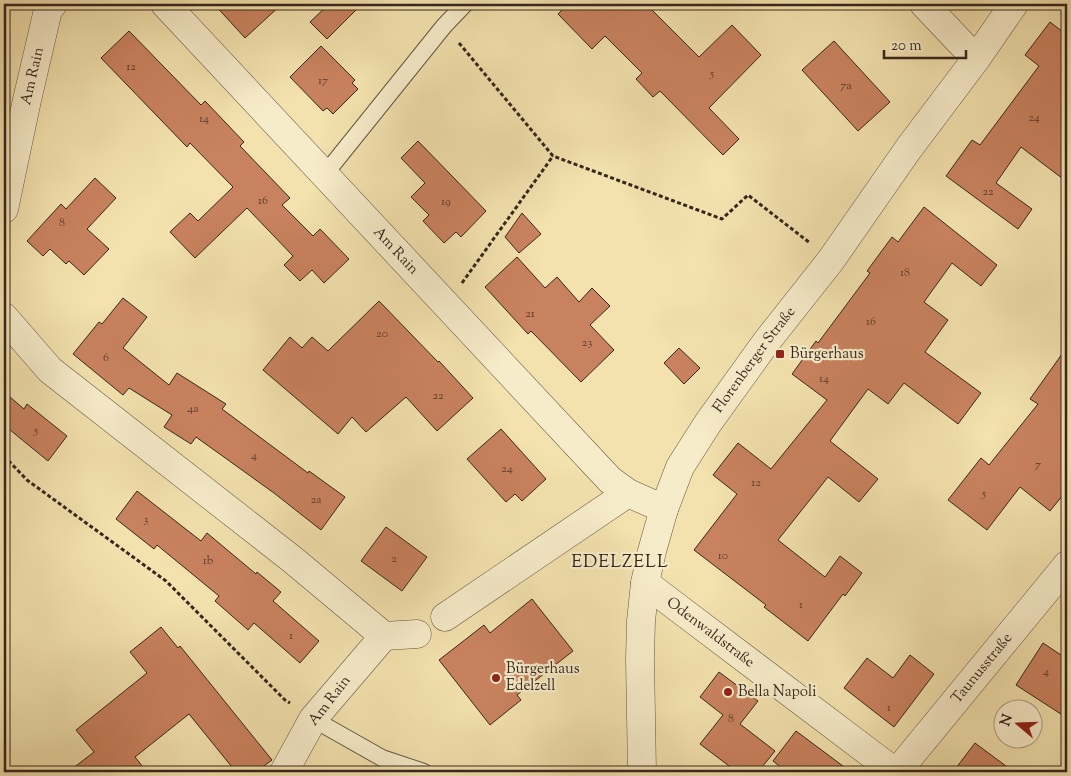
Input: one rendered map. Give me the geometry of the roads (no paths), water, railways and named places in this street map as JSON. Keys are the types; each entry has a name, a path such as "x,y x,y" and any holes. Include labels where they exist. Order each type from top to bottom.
{"street":[{"name":"Am Rain","path":"4,209 48,10 53,4"},
{"name":"Am Rain","path":"164,4 610,480 628,493 664,509"},
{"path":"924,4 976,58"},
{"name":"Florenberger Straße","path":"642,772 641,621 652,551 664,509 680,467 767,341 831,260 908,148 1014,4"},
{"path":"4,317 50,370 293,560 384,636 417,634"},
{"path":"445,617 628,493"},
{"name":"Taunusstraße","path":"896,772 1067,565"},
{"name":"Odenwaldstraße","path":"646,583 896,772"},
{"name":"Am Rain","path":"284,772 313,719 384,636"}],"lane":[{"path":"325,174 444,26 465,4"},
{"path":"313,719 382,758 424,772"}],"place":[{"name":"Bürgerhaus","path":"780,354"},
{"name":"Bürgerhaus Edelzell","path":"496,678"},
{"name":"Bella Napoli","path":"728,692"}],"district":[{"name":"EDELZELL","path":"620,563"}]}
